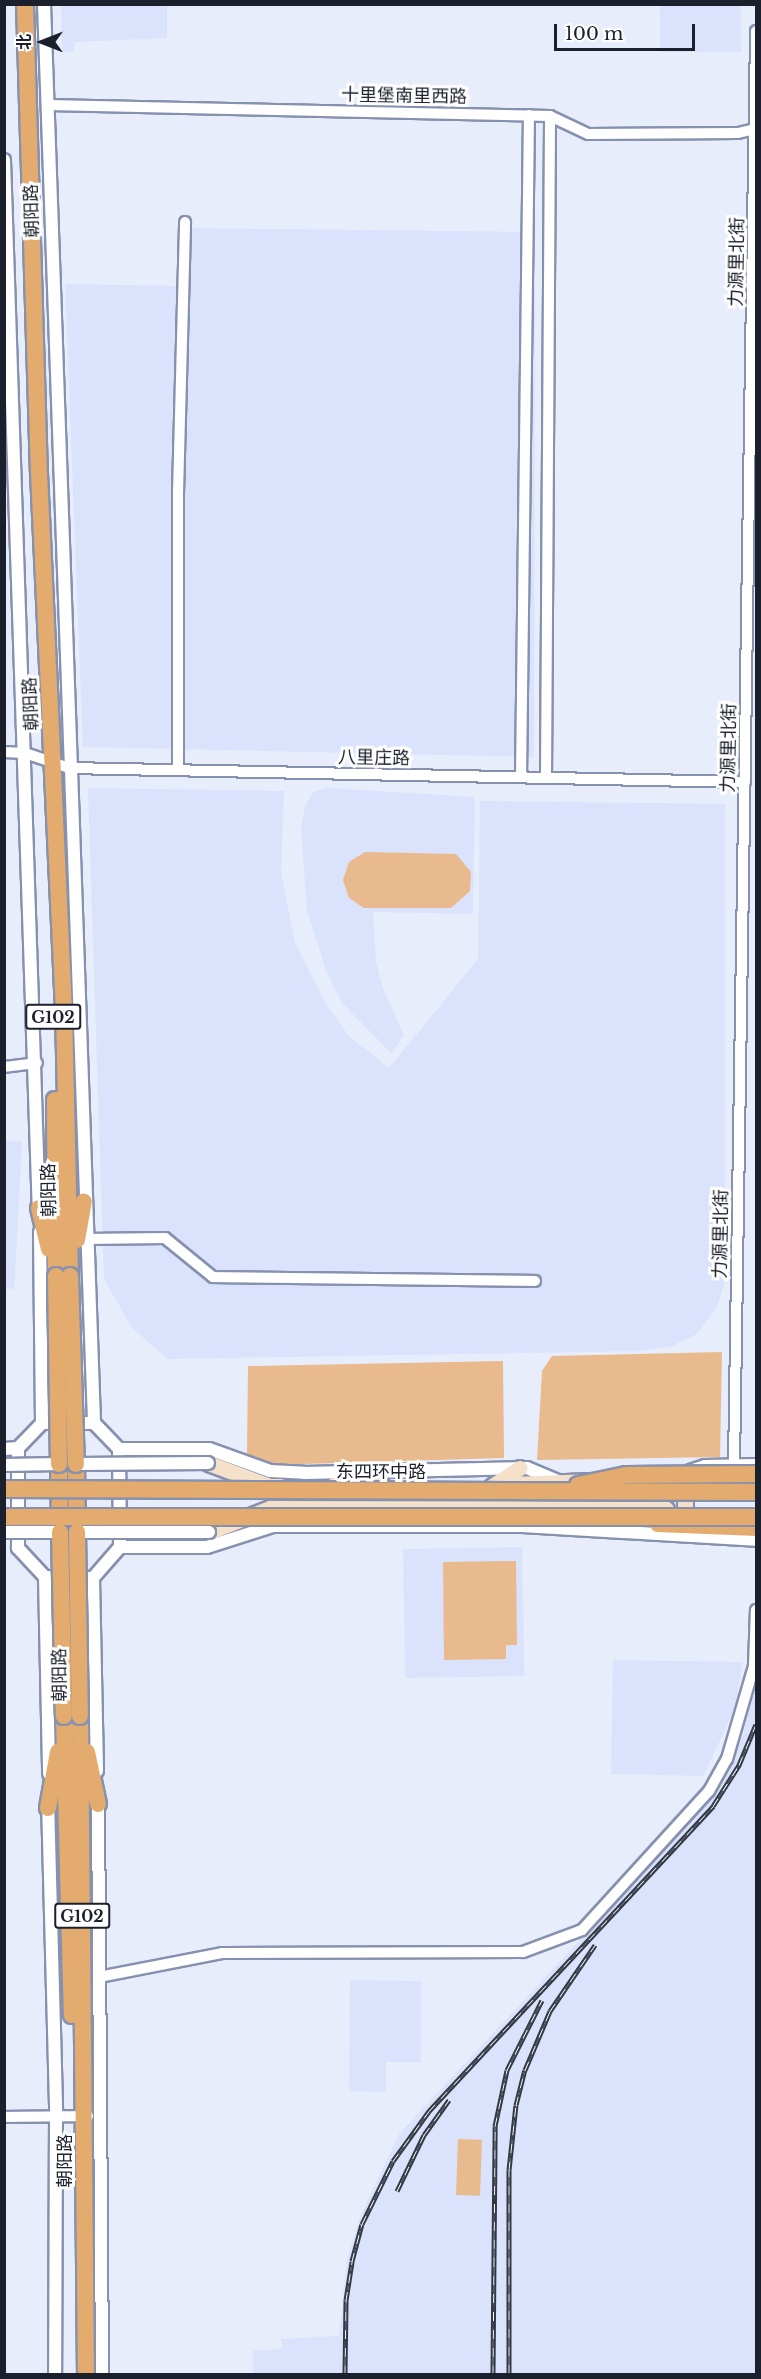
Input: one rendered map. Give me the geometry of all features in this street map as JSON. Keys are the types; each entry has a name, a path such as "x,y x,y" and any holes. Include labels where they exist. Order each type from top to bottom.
{"highway":[{"name":"朝阳路","path":"15,4 55,763 55,1063 63,1276 72,1716 86,2116 86,2374"},
{"name":"朝阳路","path":"26,4 39,473 55,763"},
{"path":"63,1276 84,1202"},
{"path":"39,1208 63,1276"},
{"path":"539,1492 626,1475 756,1474"},
{"name":"东四环中路","path":"4,1489 756,1492"},
{"path":"4,1517 756,1517"},
{"path":"541,1518 756,1528"},
{"path":"72,1716 98,1804"},
{"path":"48,1808 72,1716"},
{"name":"朝阳路","path":"75,2374 86,2116"}],"main road":[{"name":"东四环中路","path":"208,1463 270,1485 492,1486 557,1481 756,1479"},
{"path":"492,1486 520,1468"},
{"path":"332,1485 357,1472 382,1485"},
{"path":"685,1479 686,1509"},
{"name":"东四环中路","path":"208,1532 270,1508 756,1510"}],"street":[{"name":"朝阳路","path":"44,4 48,105 55,763 82,1015 84,1202 93,1423"},
{"name":"力源里北街","path":"734,1465 756,31"},
{"name":"十里堡南里西路","path":"48,105 550,116 588,134 738,133 756,129"},
{"path":"521,777 529,115"},
{"path":"546,777 550,116"},
{"name":"朝阳路","path":"4,160 10,485 25,753 37,1063 42,1423"},
{"path":"178,770 178,493 185,222"},
{"name":"八里庄路","path":"4,752 25,753 55,763 178,770 745,782"},
{"path":"4,1067 37,1063"},
{"path":"86,1239 165,1238 213,1277 535,1281"},
{"path":"4,1449 18,1448 42,1423 93,1423 119,1449 120,1547 93,1578 45,1577 18,1548 18,1448"},
{"name":"东四环中路","path":"119,1449 209,1449 270,1471 357,1472 527,1468 557,1481"},
{"name":"东四环中路","path":"4,1465 208,1463"},
{"name":"东四环中路","path":"664,1480 705,1466 756,1465"},
{"path":"120,1547 207,1547 273,1526 522,1526 756,1540"},
{"name":"东四环中路","path":"4,1532 208,1532"},
{"path":"4,1548 18,1548"},
{"name":"朝阳路","path":"45,1577 56,2116 56,2374"},
{"name":"朝阳路","path":"93,1578 99,1977 86,2116 102,2374"},
{"path":"99,1977 222,1953 522,1952 582,1930 708,1791 727,1759 753,1673 756,1610"},
{"path":"4,2117 86,2116"}],"shaded area":[{"path":"61,5 167,5 167,38 75,42 74,52 62,52"},
{"path":"660,5 741,5 741,52 660,52"},
{"path":"180,228 535,232 534,757 83,747 65,284 177,286"},
{"path":"88,788 284,791 281,872 295,943 327,1006 349,1036 389,1068 478,959 480,801 725,804 725,1281 717,1307 697,1334 672,1346 642,1351 168,1359 132,1328 104,1279"},
{"path":"327,788 475,797 473,914 373,912 376,962 383,989 404,1035 391,1053 342,1003 327,973 307,911 301,828 305,807 313,792"},
{"path":"365,852 456,854 471,872 470,891 451,908 364,908 349,898 343,880 349,862"},
{"path":"5,1141 22,1142 14,1289 4,1288"},
{"path":"722,1352 720,1457 537,1460 542,1371 552,1356"},
{"path":"503,1361 504,1458 270,1465 247,1454 248,1366"},
{"path":"522,1547 524,1676 405,1678 403,1549"},
{"path":"516,1561 517,1645 506,1645 506,1659 444,1660 443,1562"},
{"path":"613,1660 743,1662 734,1711 703,1776 611,1774"},
{"path":"756,1666 756,2373 253,2374 253,2351 282,2349 281,2339 339,2336 347,2260 360,2217 399,2134 718,1792 743,1735"},
{"path":"350,1980 421,1981 421,2062 386,2062 386,2092 349,2091"},
{"path":"458,2139 482,2140 480,2196 456,2195"}],"railway":[{"path":"345,2374 346,2300 352,2261 362,2224 393,2161 429,2111 713,1806 739,1765 756,1724"},
{"path":"509,2374 509,2170 516,2105 525,2070 550,2011 595,1945"},
{"path":"493,2374 495,2126 507,2070 542,2000"},
{"path":"397,2191 424,2135 449,2100"}]}
